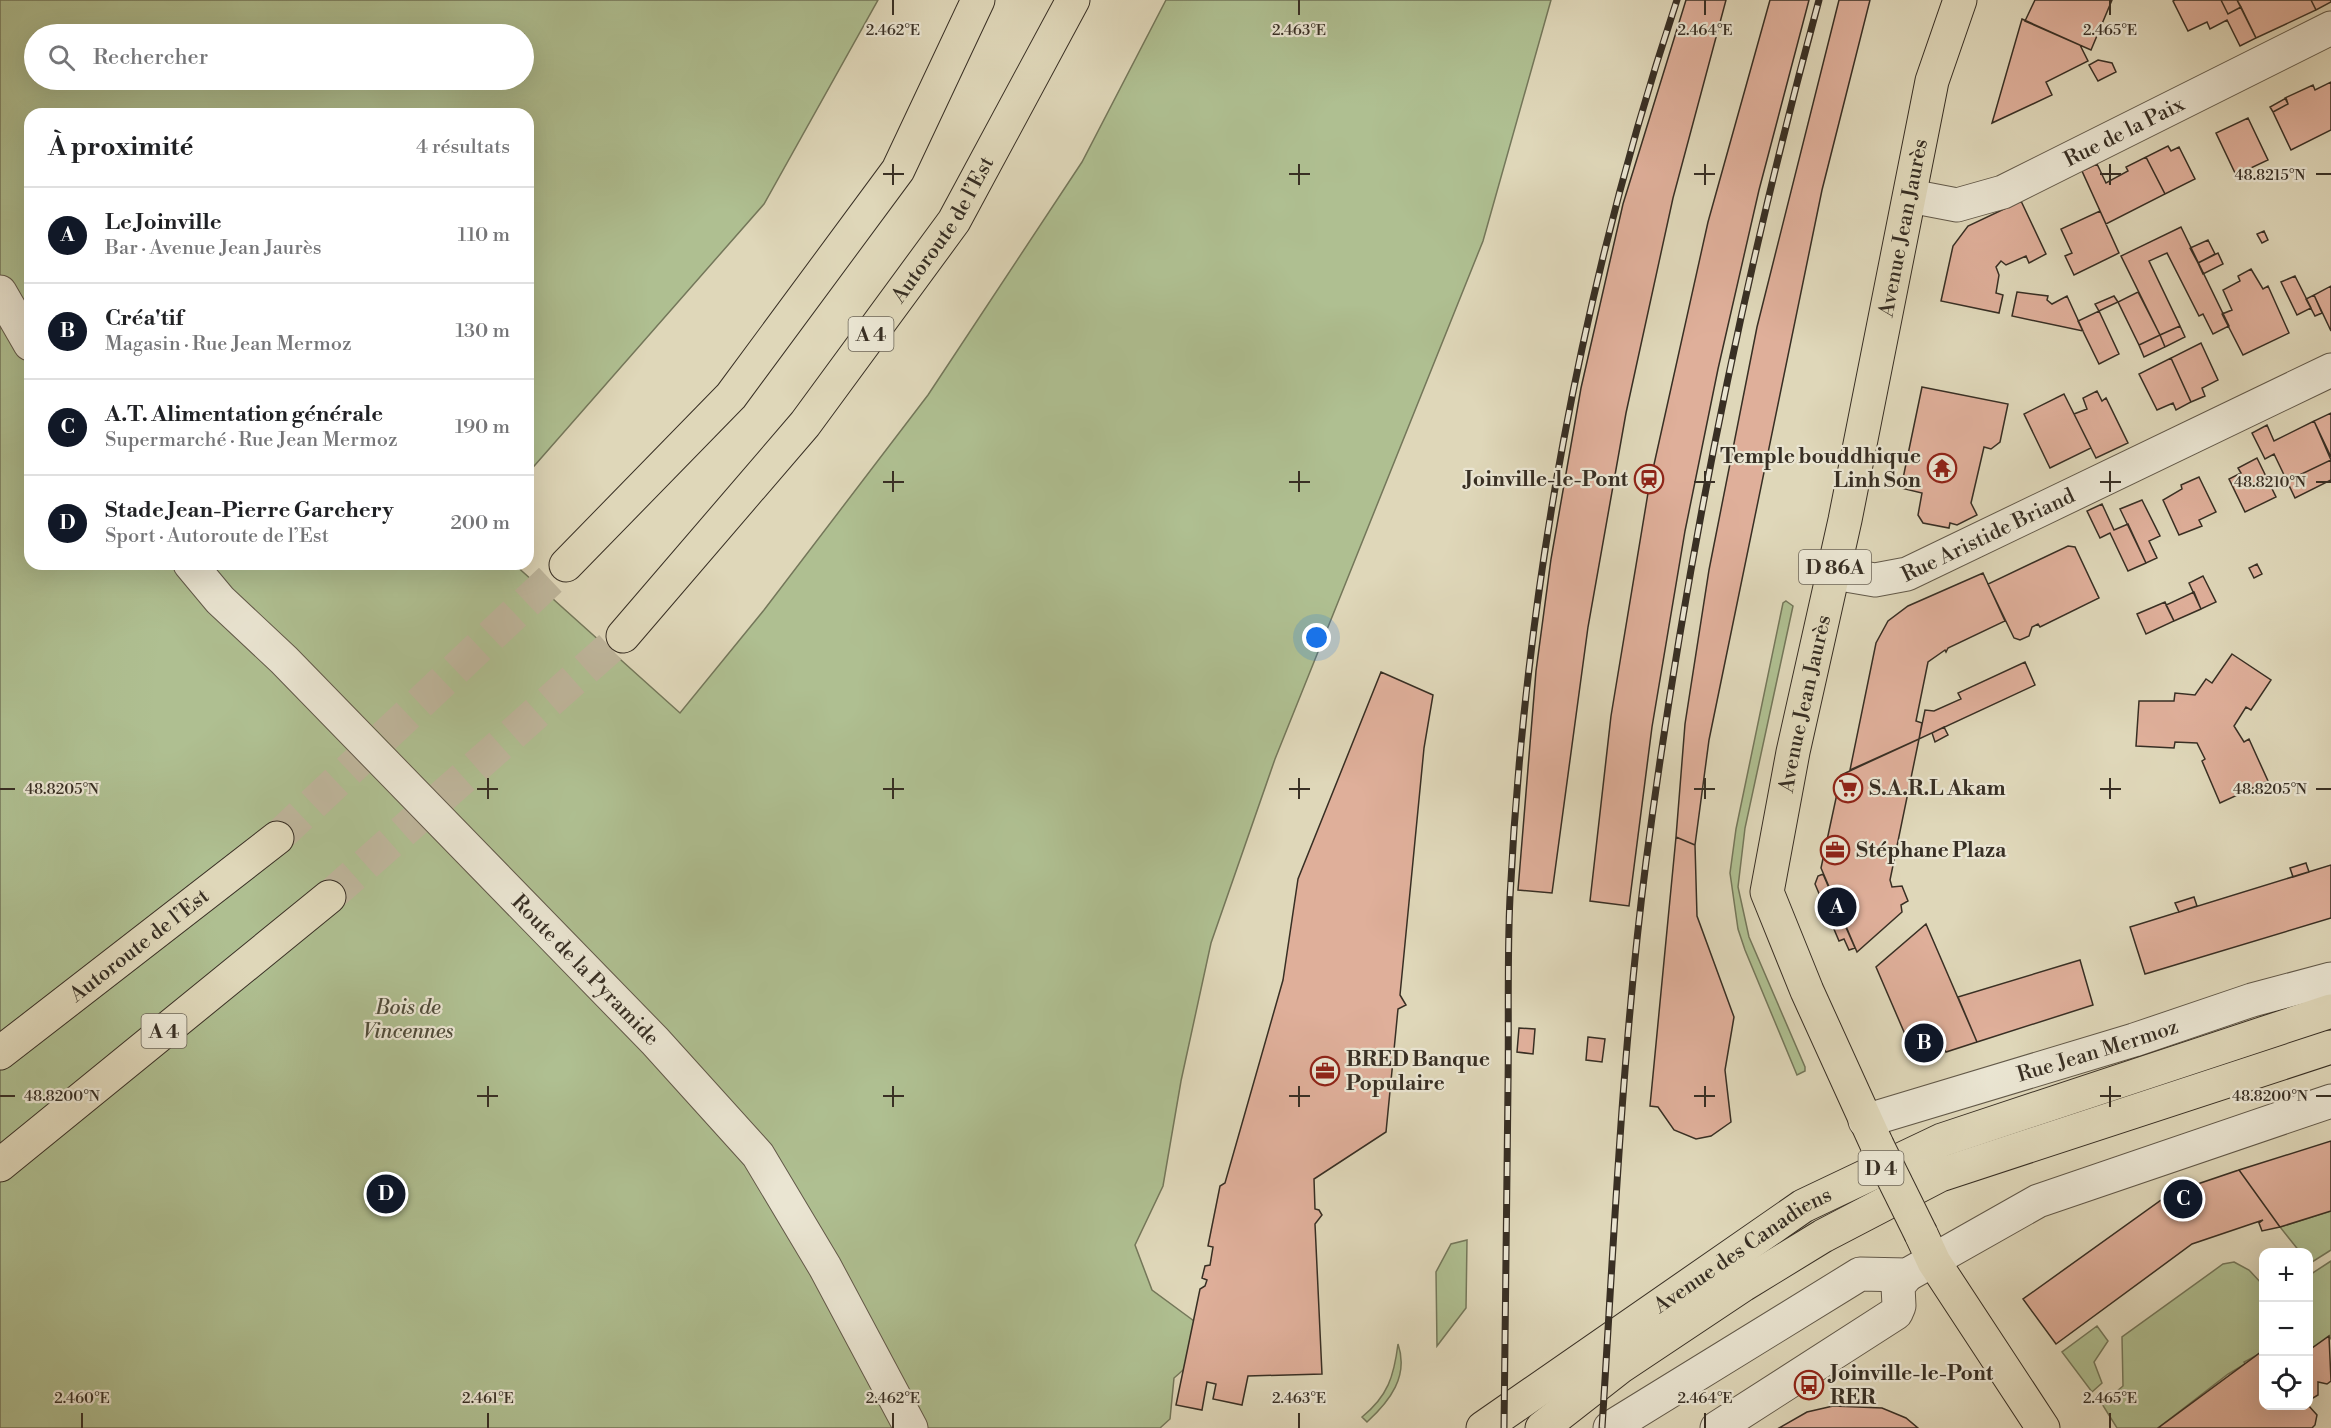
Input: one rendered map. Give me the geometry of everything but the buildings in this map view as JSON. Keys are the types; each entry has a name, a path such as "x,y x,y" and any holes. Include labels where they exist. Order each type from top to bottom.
{"main road":[{"path":"566,565 731,396 898,170 978,0"},
{"name":"Autoroute de l’Est","path":"623,636 805,424 954,221 1072,0"},
{"name":"Avenue Jean Jaurès","path":"1871,1133 1807,991 1767,892 1793,752 1834,573 1911,196 1932,81 1959,0"},
{"name":"Autoroute de l’Est","path":"0,1053 277,838"},
{"name":"A 4","path":"0,1165 329,897"},
{"name":"Avenue des Canadiens","path":"1483,1428 1803,1206 1964,1131 2331,1011"},
{"name":"Avenue des Canadiens","path":"1542,1428 1620,1367 1734,1291 1823,1236 1940,1175 2331,1047"},
{"name":"D 86A","path":"1871,1133 1921,1257 2043,1428"}],"street":[{"name":"Rue de la Paix","path":"1911,196 1957,205 2003,192 2331,28"},
{"path":"0,292 24,334"},
{"name":"Rue Aristide Briand","path":"1834,573 1875,580 1907,574 2331,370"},
{"name":"Route de la Pyramide","path":"195,570 220,600 284,660 655,1041 758,1155 825,1267 911,1428"},
{"name":"Rue Jean Mermoz","path":"1871,1133 2123,1043 2252,1000 2331,979"},
{"path":"1610,1428 1860,1274 1921,1257 2038,1201 2331,1101"},
{"path":"1717,1428 1896,1313 1899,1306 1898,1286 1921,1257"}],"green space":[{"name":"Bois de Vincennes","path":"0,0 878,0 764,204 534,466 534,108 24,108 24,570 521,570 680,713 764,610 928,395 1082,162 1166,0 1551,0 1483,241 1275,759 1211,943 1181,1081 1163,1186 1135,1245 1152,1290 1194,1321 1215,1342 1174,1378 1170,1419 1160,1428 0,1428"},
{"path":"1786,601 1793,606 1745,828 1738,887 1749,937 1805,1067 1805,1071 1797,1075 1738,929 1730,873 1736,829 1783,603"},
{"path":"2331,1211 2331,1250 2313,1261 2313,1248 2297,1248 2280,1227"},
{"path":"1467,1240 1466,1308 1437,1346 1436,1272 1451,1244"},
{"path":"2331,1261 2331,1339 2329,1337 2313,1348 2313,1302 2313,1273"},
{"path":"2234,1262 2249,1270 2259,1281 2259,1354 2244,1362 2245,1364 2228,1374 2158,1428 2117,1428 2102,1404 2123,1386 2122,1337 2223,1264"},
{"path":"2097,1326 2108,1341 2094,1362 2102,1383 2092,1392 2062,1352"},
{"path":"1398,1344 1401,1356 1399,1377 1390,1397 1367,1422 1362,1417 1378,1401 1388,1385"}],"tunnel":[{"path":"277,838 566,565"},
{"path":"329,897 623,636"}],"railway":[{"path":"1504,1428 1509,921 1518,783 1529,669 1544,556 1563,443 1586,331 1643,109 1677,0"},
{"path":"1602,1428 1631,1003 1646,862 1661,753 1697,536 1740,320 1819,0"}],"place":[{"name":"Temple bouddhique Linh Son","path":"1942,468"},
{"name":"Joinville-le-Pont","path":"1649,479"},
{"name":"S.A.R.L Akam","path":"1848,788"},
{"name":"Stéphane Plaza","path":"1835,850"},
{"name":"Le Joinville","path":"1837,907"},
{"name":"Créa'tif","path":"1924,1043"},
{"name":"BRED Banque Populaire","path":"1325,1071"},
{"name":"Stade Jean-Pierre Garchery","path":"386,1194"},
{"name":"A.T. Alimentation générale","path":"2183,1199"},
{"name":"Joinville-le-Pont RER","path":"1809,1385"}]}
